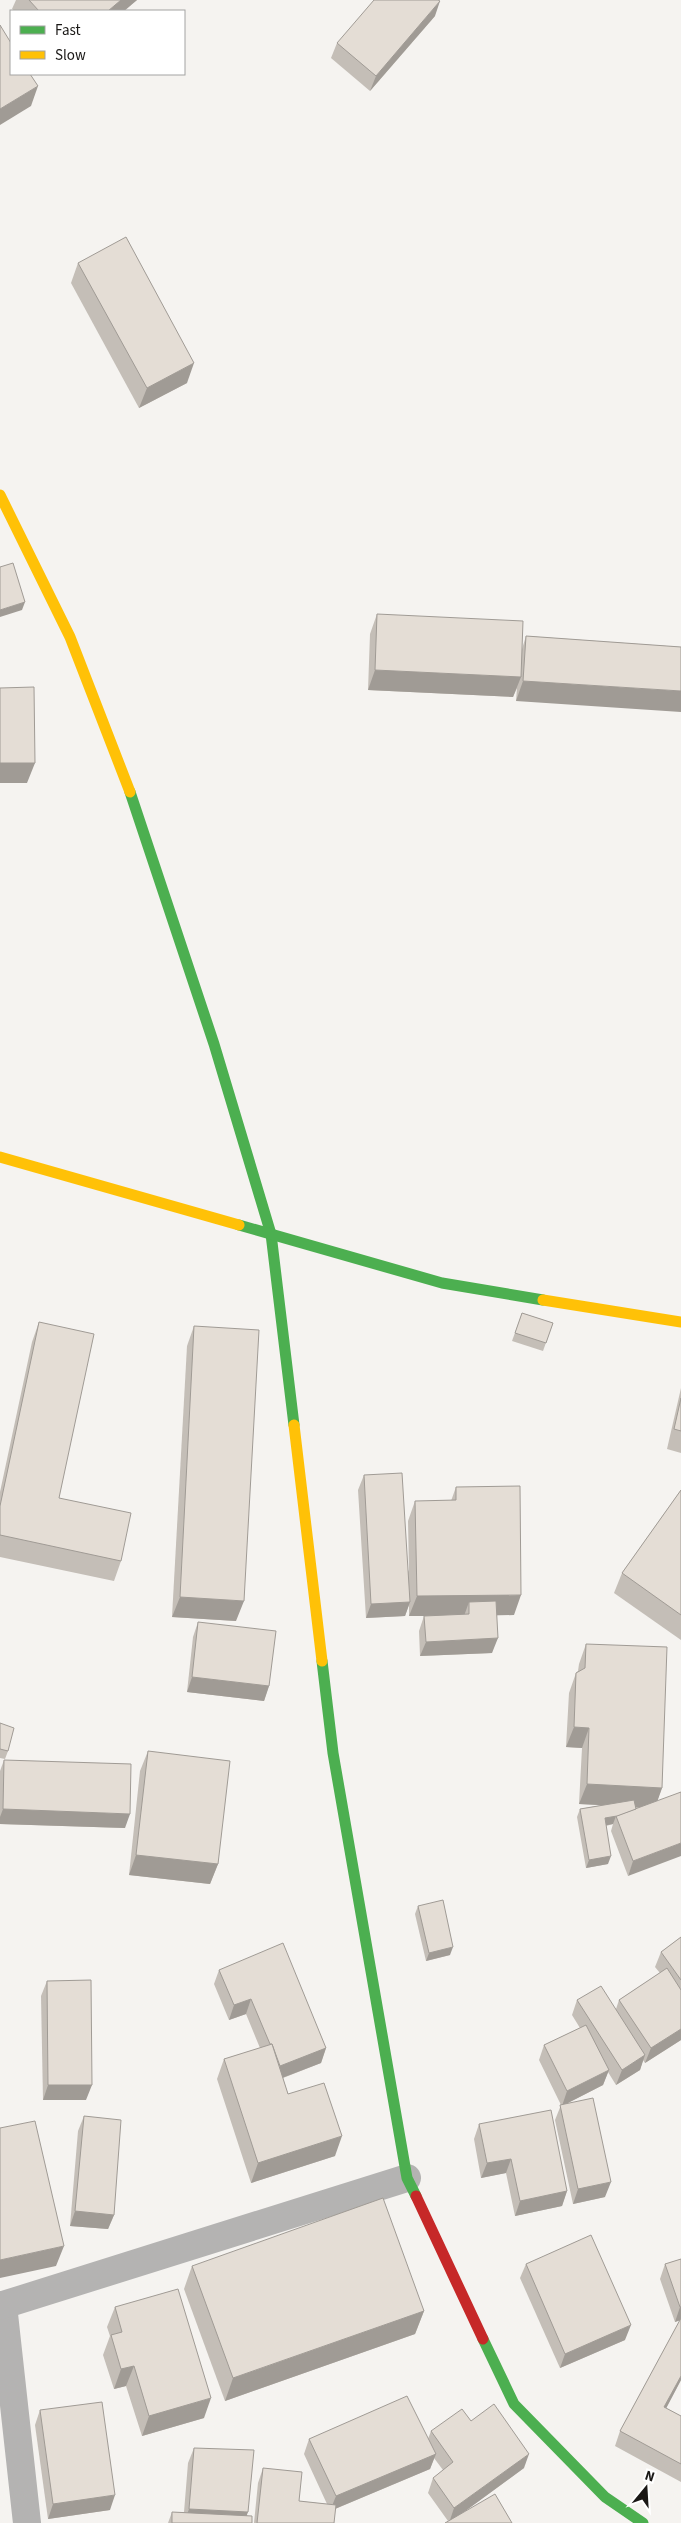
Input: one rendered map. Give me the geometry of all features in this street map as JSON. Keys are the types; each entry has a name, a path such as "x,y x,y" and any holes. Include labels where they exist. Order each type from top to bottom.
{"street":[{"path":"0,496 70,638 136,808 214,1044 271,1234 333,1753 407,2178 514,2404 605,2497 643,2523"},
{"path":"0,1157 442,1283 681,1322"},
{"path":"27,2523 1,2305 407,2178"}],"building":[{"path":"29,0 121,0 109,10 38,10"},
{"path":"374,0 440,1 376,76 337,43"},
{"path":"0,25 10,41 10,75 31,75 38,86 0,109"},
{"path":"126,237 194,363 147,388 78,263"},
{"path":"13,563 25,602 0,610 0,567"},
{"path":"377,614 523,621 521,677 375,670"},
{"path":"526,636 681,647 681,691 523,681"},
{"path":"34,687 35,763 0,763 0,688"},
{"path":"522,1313 553,1323 546,1343 515,1333"},
{"path":"39,1322 94,1334 59,1498 131,1513 121,1561 0,1535 0,1506"},
{"path":"194,1326 259,1330 244,1601 180,1597"},
{"path":"681,1398 681,1431 674,1429"},
{"path":"402,1473 410,1602 371,1604 364,1475"},
{"path":"520,1486 521,1595 417,1596 415,1501 456,1500 456,1487"},
{"path":"681,1490 681,1615 622,1573"},
{"path":"496,1601 498,1638 426,1642 424,1616 469,1614 469,1602"},
{"path":"198,1622 276,1631 269,1686 192,1677"},
{"path":"586,1644 667,1647 662,1788 587,1784 589,1728 574,1727 576,1673 585,1668"},
{"path":"0,1723 14,1728 8,1751 0,1749"},
{"path":"148,1751 230,1761 218,1864 136,1855"},
{"path":"4,1760 131,1764 130,1814 3,1809"},
{"path":"681,1792 681,1843 633,1861 616,1816"},
{"path":"634,1800 636,1809 605,1818 611,1856 589,1860 580,1809"},
{"path":"443,1900 453,1947 429,1953 418,1906"},
{"path":"681,1937 681,1980 661,1952"},
{"path":"283,1943 326,2048 280,2066 251,1999 234,2005 219,1970"},
{"path":"667,1968 681,1990 681,2029 651,2048 619,2000"},
{"path":"91,1980 92,2085 48,2085 47,1981"},
{"path":"601,1986 645,2055 622,2070 577,2000"},
{"path":"586,2025 609,2070 567,2091 544,2045"},
{"path":"272,2044 288,2094 324,2083 342,2136 258,2163 224,2059"},
{"path":"593,2098 611,2182 578,2189 560,2105"},
{"path":"551,2110 567,2191 520,2201 511,2159 487,2163 479,2124"},
{"path":"84,2116 121,2120 114,2215 75,2211"},
{"path":"35,2121 64,2246 0,2260 0,2128"},
{"path":"383,2198 424,2311 233,2378 192,2266"},
{"path":"591,2235 631,2325 565,2354 526,2264"},
{"path":"681,2259 681,2307 680,2307 665,2264"},
{"path":"178,2289 211,2398 149,2416 134,2366 121,2369 111,2335 122,2332 115,2307"},
{"path":"681,2318 681,2376 664,2407 681,2416 681,2464 620,2431"},
{"path":"407,2396 436,2454 336,2496 309,2439"},
{"path":"102,2402 115,2495 53,2504 40,2410"},
{"path":"494,2404 529,2454 454,2508 433,2478 453,2462 431,2431 462,2409 471,2421"},
{"path":"194,2448 254,2450 248,2512 189,2509"},
{"path":"263,2468 302,2472 299,2501 336,2505 334,2523 257,2523"},
{"path":"495,2494 512,2523 445,2523"},
{"path":"172,2512 252,2516 252,2523 172,2523"}],"traffic: fast":[{"path":"130,792 214,1044 271,1234 294,1425"},
{"path":"239,1225 442,1283 543,1300"},
{"path":"322,1661 333,1753 407,2178 416,2196"},
{"path":"483,2339 514,2404 605,2497 643,2523"}],"traffic: slow":[{"path":"0,495 70,637 130,792"},
{"path":"0,1157 239,1225"},
{"path":"543,1300 681,1322"},
{"path":"294,1425 322,1661"}],"traffic: jam":[{"path":"416,2196 483,2339"}]}
